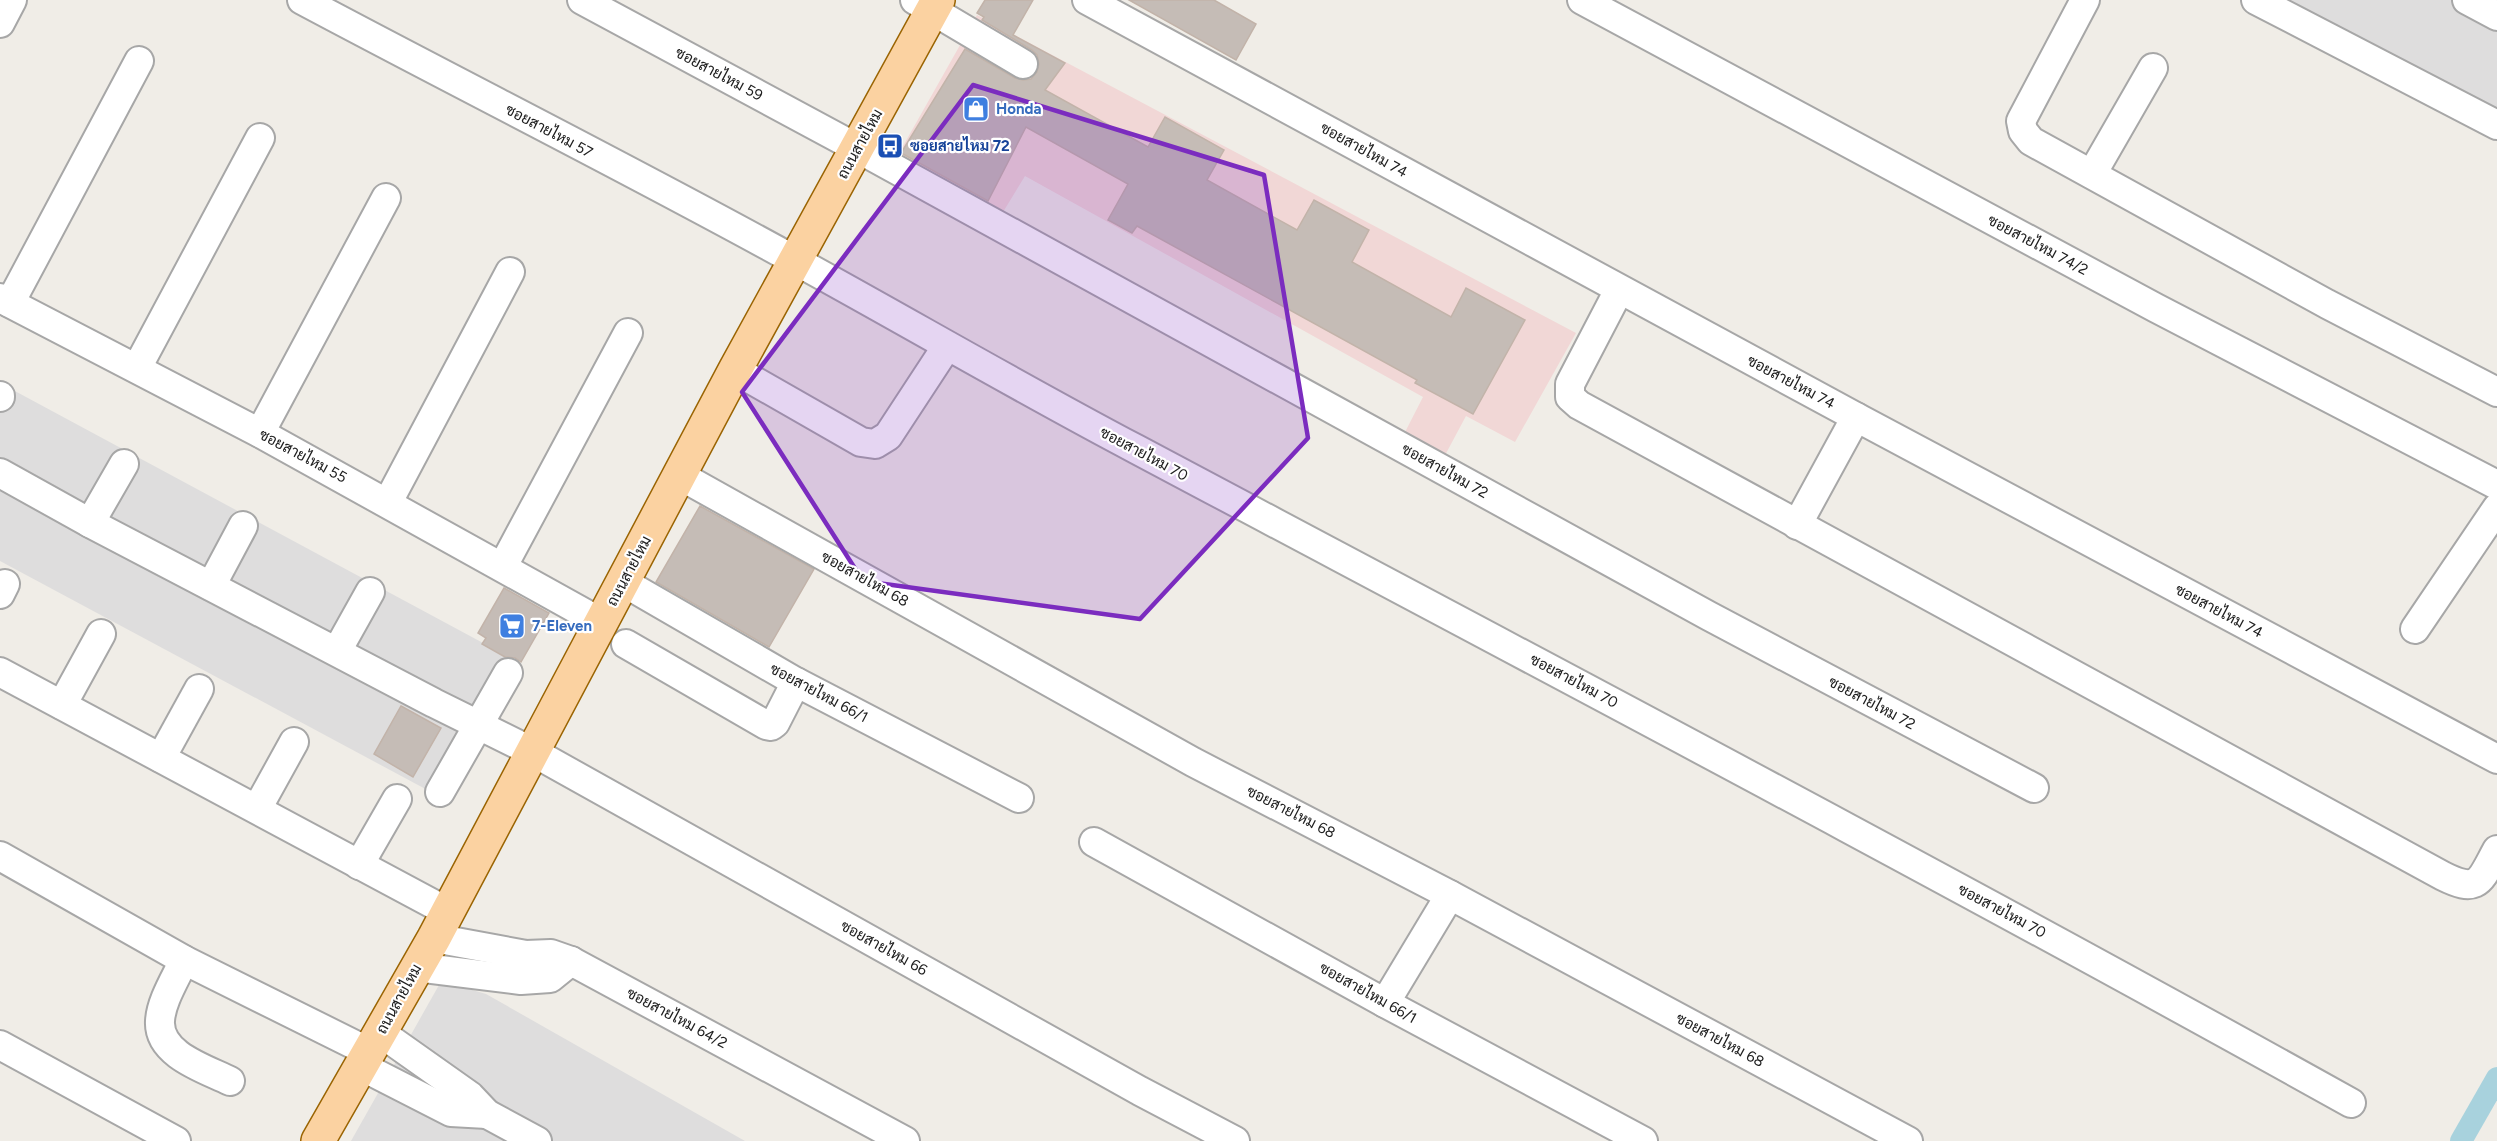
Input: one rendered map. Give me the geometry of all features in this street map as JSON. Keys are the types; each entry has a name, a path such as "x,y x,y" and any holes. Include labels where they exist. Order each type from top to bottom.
{"main road":[{"name":"ถนนสายไหม","path":"318,1141 441,925 735,370 857,148 929,3"}],"street":[{"path":"0,23 12,0"},
{"name":"ซอยสายไหม 57","path":"302,0 796,261"},
{"name":"ซอยสายไหม 59","path":"582,0 857,148"},
{"name":"ซอยสายไหม 74","path":"1087,0 1620,290 2497,759"},
{"name":"ซอยสายไหม 74/2","path":"1582,0 2156,308 2497,485"},
{"path":"2085,0 2021,121 2023,131 2031,141 2327,304 2497,392"},
{"path":"2256,0 2497,125"},
{"path":"2467,0 2497,16"},
{"path":"929,3 1023,64"},
{"path":"5,301 139,62"},
{"path":"2092,174 2153,68"},
{"path":"137,368 260,138"},
{"name":"ซอยสายไหม 72","path":"857,148 1709,616 2034,788"},
{"path":"260,433 386,198"},
{"name":"ซอยสายไหม 70","path":"796,261 1130,446 1516,649 2351,1103"},
{"path":"388,502 510,272"},
{"path":"1620,290 1570,384 1570,397 1579,405 2459,884 2470,885 2478,882 2497,850"},
{"name":"ซอยสายไหม 55","path":"5,301 260,433 602,622"},
{"path":"503,566 628,333"},
{"path":"735,370 861,442 875,444 888,436 946,346"},
{"path":"1797,525 1856,417"},
{"path":"90,523 124,464"},
{"name":"ซอยสายไหม 66","path":"0,473 90,523 533,752 1140,1091 1235,1141"},
{"name":"ซอยสายไหม 68","path":"679,475 1193,762 1450,895 1908,1141"},
{"path":"2415,629 2497,508"},
{"path":"211,586 243,526"},
{"name":"ซอยสายไหม 66/1","path":"623,582 796,682 1019,798"},
{"path":"337,651 370,592"},
{"path":"62,705 101,634"},
{"path":"626,644 766,725 771,726 775,723 796,682"},
{"name":"ซอยสายไหม 64/2","path":"0,672 359,865 441,925 526,955 551,954 572,961 905,1141"},
{"path":"440,792 508,673"},
{"path":"161,758 200,689"},
{"path":"257,809 294,742"},
{"path":"359,865 397,799"},
{"name":"ซอยสายไหม 66/1","path":"1094,842 1385,1003 1643,1141"},
{"path":"0,856 184,960 470,1096 487,1114 537,1141"},
{"path":"1385,1003 1450,895"},
{"path":"184,960 164,1006 160,1021 161,1034 178,1055 230,1081"},
{"path":"416,967 521,980 550,978 572,961"},
{"path":"0,1045 176,1141"},
{"path":"370,1050 451,1112 487,1114"}],"highlighted area":[{"path":"973,85 1264,175 1308,438 1140,619 863,581 742,392"}],"shaded area":[{"path":"2290,0 2497,0 2497,111"},
{"path":"977,15 1576,333 1515,442 1466,416 1443,459 1402,438 1423,397 1025,176 1000,217 894,162"},
{"path":"0,383 522,664 446,800 0,561"},
{"path":"439,985 455,985 486,994 745,1141 351,1141"}],"building":[{"path":"985,0 1033,0 1013,35 1065,63 1045,90 1148,147 1165,117 1224,150 1207,180 1297,230 1314,200 1369,230 1352,262 1451,317 1466,288 1525,320 1473,414 1415,383 1417,380 1137,226 1132,233 1108,220 1128,184 1026,127 988,201 901,153 965,49 1015,78 1031,79 1037,72 1039,64 1037,55 1032,50 982,20 984,17 977,13"},
{"path":"1129,0 1214,0 1256,24 1236,60"},
{"path":"700,506 814,569 769,647 656,582"},
{"path":"504,588 549,613 521,662 515,658 505,657 482,644 486,638 478,633"},
{"path":"401,706 441,728 413,777 374,754"}],"waterway":[{"path":"2461,1141 2497,1078"}],"place":[{"name":"Honda","path":"976,109"},
{"name":"ซอยสายไหม 72","path":"890,146"},
{"name":"7-Eleven","path":"512,626"}]}
